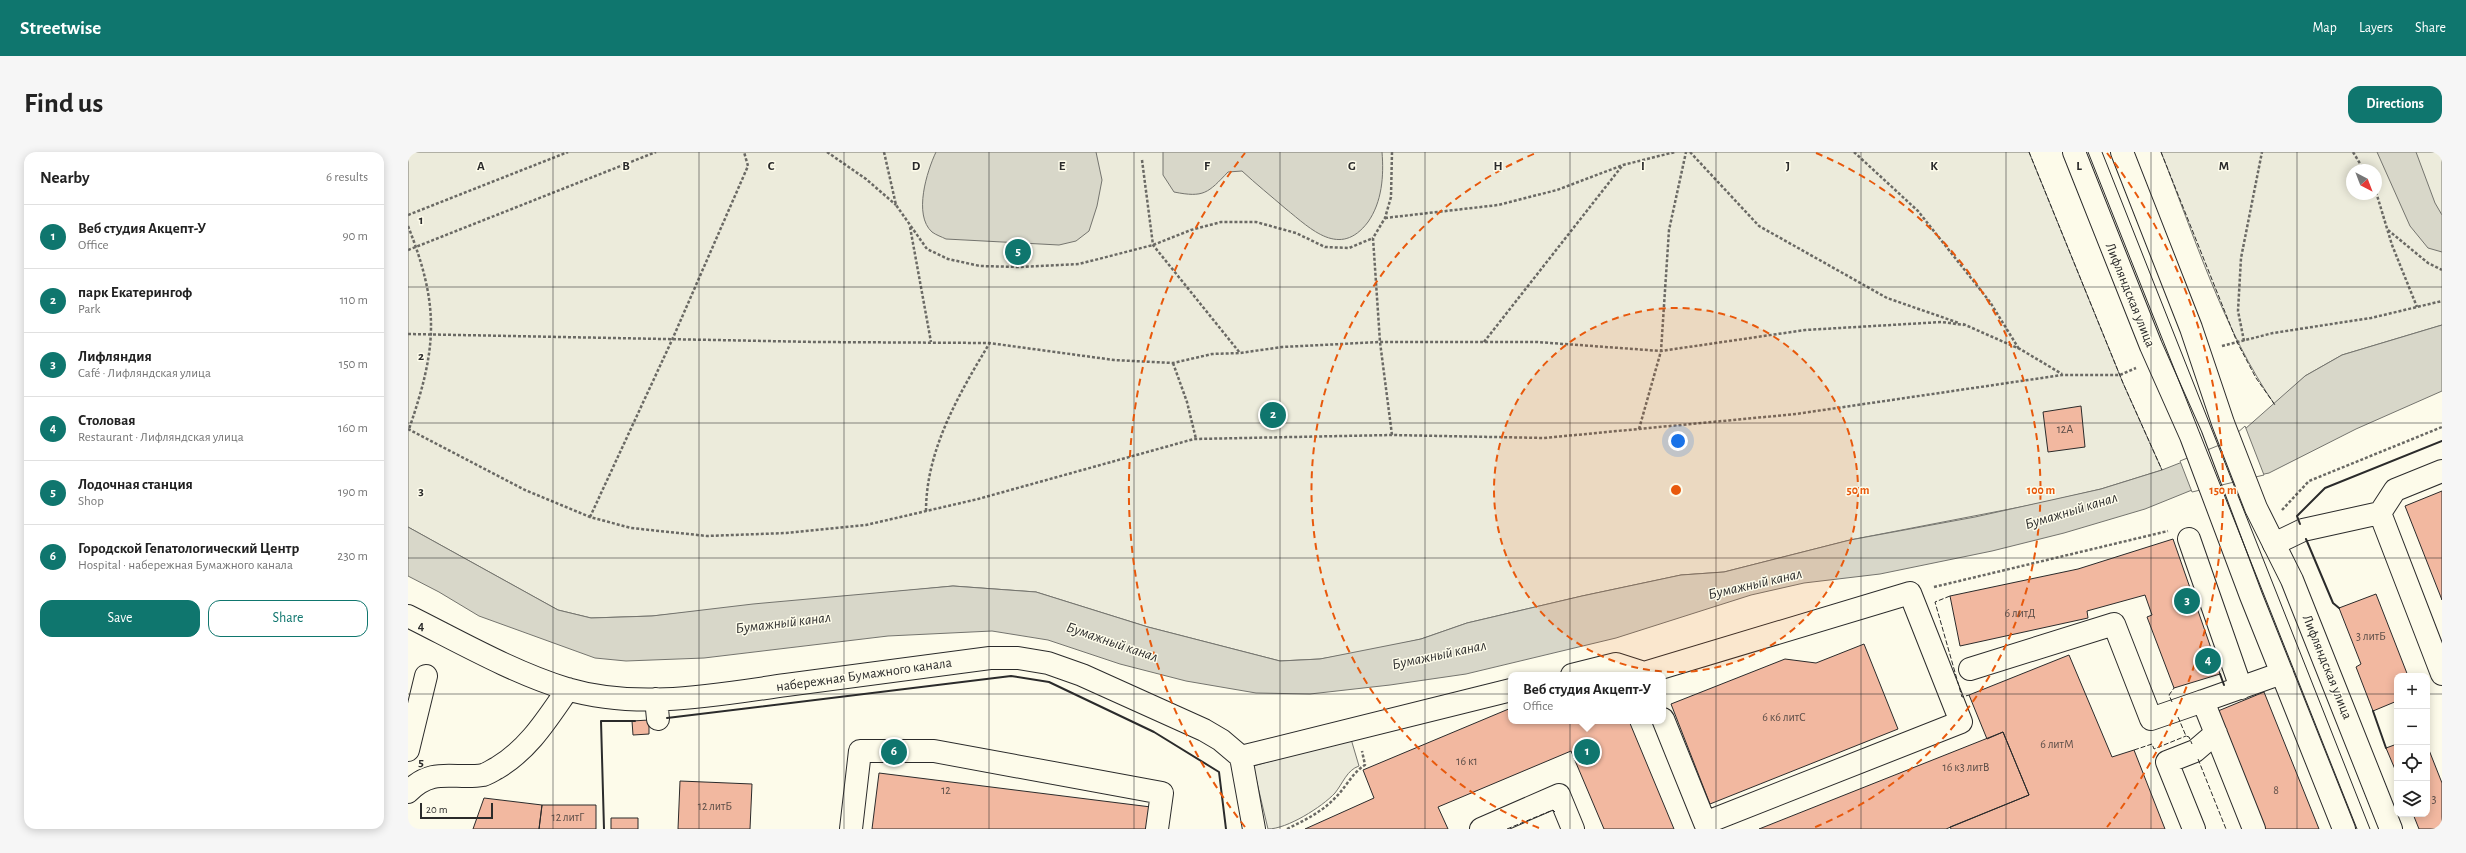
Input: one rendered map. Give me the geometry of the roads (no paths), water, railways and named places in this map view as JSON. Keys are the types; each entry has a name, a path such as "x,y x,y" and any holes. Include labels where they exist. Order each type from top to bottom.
{"street":[{"name":"Лифляндская улица","path":"2074,152 2151,346 2191,436 2282,673"},
{"name":"Лифляндская улица","path":"2122,152 2191,328 2223,423 2256,508 2292,580 2391,829"},
{"path":"2274,544 2303,530 2380,513 2395,490 2442,471"},
{"path":"2380,513 2442,674"},
{"path":"2189,539 2241,688"},
{"path":"1652,672 1910,593 1961,722 1705,823 1665,724"},
{"name":"набережная Бумажного канала","path":"408,616 527,674 568,689 612,697 657,709 708,696 990,658 1018,658 1048,663 1082,675 1204,730 1221,740 1241,757"},
{"path":"1970,669 2114,624 2151,719 2282,673 2344,829"},
{"path":"1584,672 1616,664 1639,672"},
{"path":"408,750 426,676"},
{"path":"408,754 410,789 439,774 484,775 514,757 538,732 568,689"},
{"path":"1254,829 1241,757 1508,691"},
{"path":"2203,701 2254,829"},
{"path":"2194,829 2167,762 2195,751 2216,734"},
{"path":"851,829 860,751 934,751 1162,793 1157,829"},
{"path":"1481,829 1559,795 1573,829"}],"water":[{"path":"936,152 1096,152 1102,180 1097,206 1089,231 1076,241 1059,245 946,239 935,234 926,224 923,215 923,204 926,181"},
{"path":"1163,152 1382,152 1383,170 1381,188 1373,214 1368,222 1357,233 1347,238 1336,239 1326,237 1305,225 1242,171 1228,172 1210,189 1199,194 1174,192 1163,175"},
{"path":"2377,152 2416,152 2435,203 2442,215 2442,252 2428,248 2410,226"},
{"name":"Бумажный канал","path":"2442,325 2442,391 2356,429 2269,473 2192,490 2145,509 2064,533 1992,551 1880,574 1804,583 1751,595 1616,638 1466,674 1390,685 1310,694 1256,693 1186,681 1120,664 1048,640 992,631 888,636 704,658 626,661 595,658 479,616 439,592 408,576 408,527 558,610 591,618 652,616 753,604 953,586 1036,592 1148,627 1280,661 1320,659 1421,639 1467,623 1582,596 1681,575 1724,572 1850,540 1975,517 2101,489 2162,470 2228,444 2305,376 2342,355"}],"tram line":[{"path":"2088,152 2357,829"},
{"path":"2102,152 2370,829"}],"place":[{"name":"Лодочная станция","path":"1018,252"},
{"name":"парк Екатерингоф","path":"1273,415"},
{"name":"Лифляндия","path":"2187,601"},
{"name":"Столовая","path":"2208,661"},
{"name":"Городской Гепатологический Центр","path":"894,752"},
{"name":"Веб студия Акцепт-У","path":"1587,752"}]}
